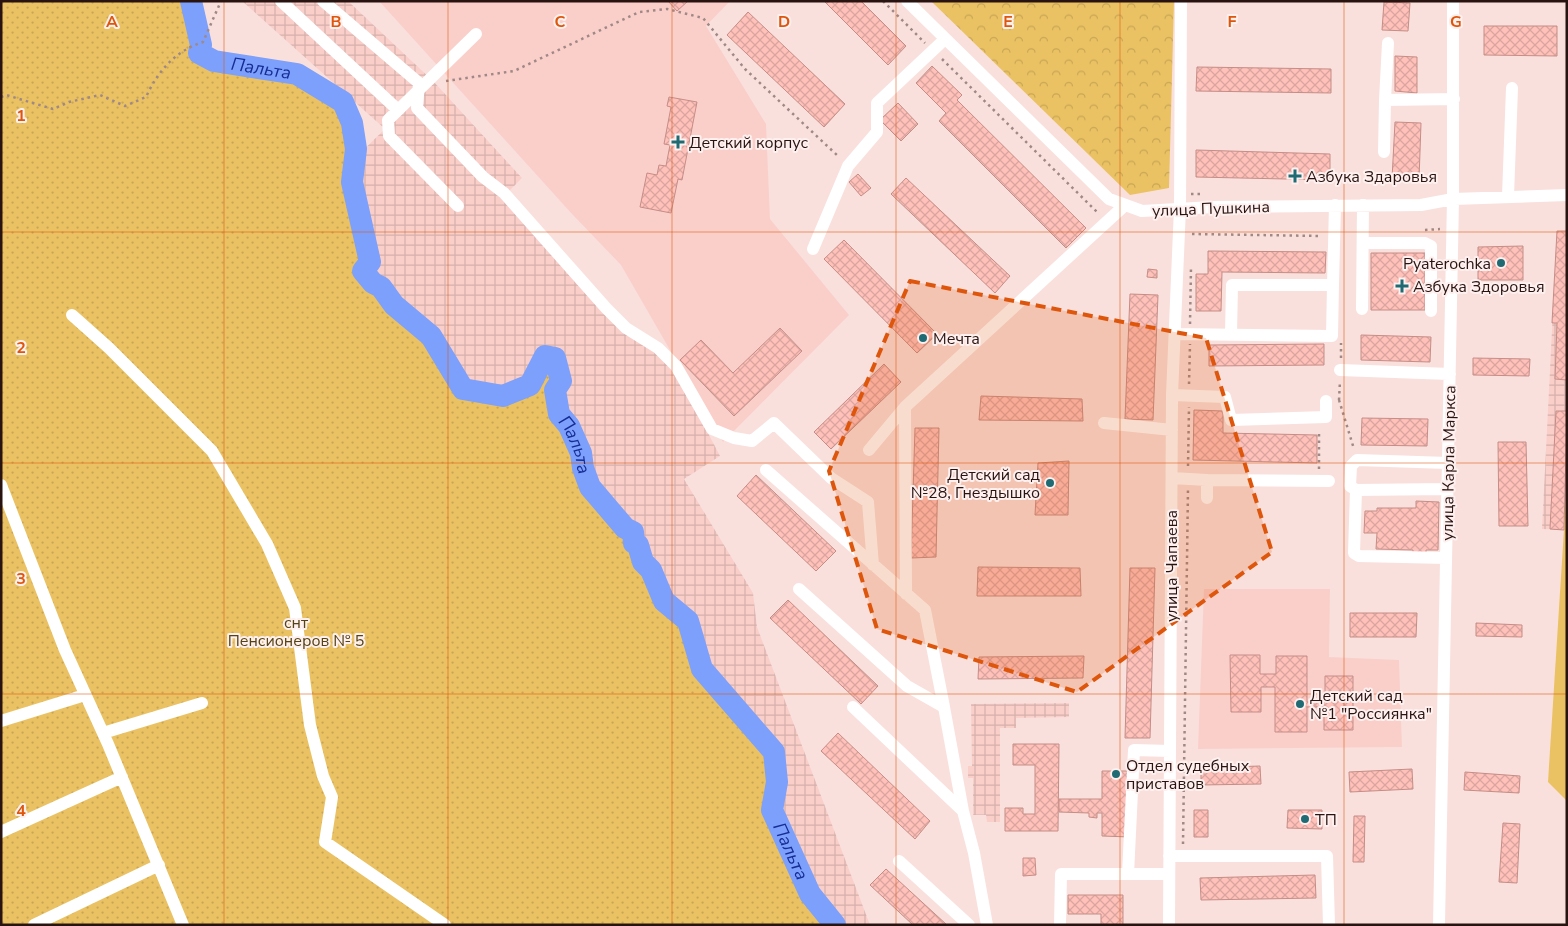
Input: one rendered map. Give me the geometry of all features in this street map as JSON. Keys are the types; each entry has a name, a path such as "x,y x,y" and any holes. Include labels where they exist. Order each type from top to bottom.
{"street":[{"path":"281,1 398,110"},
{"path":"323,1 419,83 417,108 483,177 504,193 626,328 658,348 676,366 712,429 734,438 752,441 774,423 831,478 868,502 874,565"},
{"name":"улица Пушкина","path":"906,1 1109,199 1124,206 1142,211 1180,208 1421,205 1453,199 1567,195"},
{"name":"улица Чапаева","path":"1169,925 1172,395 1180,208 1181,1"},
{"name":"улица Карла Маркса","path":"1439,925 1453,199 1453,1"},
{"path":"458,206 388,136 388,120 418,93 476,34"},
{"path":"813,249 848,166 877,132 878,103 945,39"},
{"path":"1384,152 1388,43"},
{"path":"1508,196 1512,88"},
{"path":"1386,100 1454,99"},
{"path":"1175,334 1332,336 1335,205"},
{"path":"1362,309 1363,205"},
{"path":"869,450 905,407 1124,206"},
{"path":"1363,243 1426,242 1431,246 1431,311"},
{"path":"1231,334 1232,285 1332,285"},
{"path":"72,315 109,348 212,451 267,544 295,608 310,724 322,776 332,797 325,842 446,925"},
{"path":"1340,370 1450,374"},
{"path":"1172,395 1225,398 1231,420 1326,417 1326,401"},
{"path":"905,407 906,594"},
{"path":"1104,423 1172,430"},
{"path":"1447,489 1356,490 1350,486 1351,466 1357,460 1448,463"},
{"path":"766,470 925,610 963,812 974,853 987,925"},
{"path":"1172,478 1324,481"},
{"path":"1207,498 1208,480"},
{"path":"1,485 65,650 122,777 183,925"},
{"path":"1356,490 1356,556 1446,558"},
{"path":"799,589 907,686 944,706"},
{"path":"1,721 85,695"},
{"path":"103,733 202,703"},
{"path":"853,707 963,812"},
{"path":"1128,874 1134,750 1170,751"},
{"path":"1,832 122,777"},
{"path":"1169,856 1328,856 1329,925"},
{"path":"899,861 969,925"},
{"path":"34,925 159,865"},
{"path":"1060,925 1061,874 1169,874"}],"path":[{"path":"1,97 6,94 28,103 53,109 69,102 100,95 125,106 146,97 155,77 167,63 189,46 203,42 221,1"},
{"path":"883,1 1106,222"},
{"path":"427,84 514,70 639,12 667,9 703,18 745,69 848,166"},
{"path":"1192,232 1192,242"},
{"path":"1183,856 1191,260"},
{"path":"1339,400 1357,460"},
{"path":"1320,417 1324,481"}],"highlighted area":[{"path":"910,281 1206,338 1272,552 1077,692 877,629 829,471"}],"shaded area":[{"path":"242,1 348,1 434,82 522,178 507,193 627,325 662,345 720,456 684,479 753,593 757,627 870,925 835,925 810,894 772,810 777,782 774,752 702,669 688,621 664,601 651,570 643,562 638,545 634,543 633,532 625,528 590,487 583,468 581,452 569,426 559,414 555,390 545,356 530,385 503,396 463,389 432,336 394,305 381,287 373,283 363,271 356,192 352,182 354,159 385,129"},
{"path":"379,1 730,1 706,26 766,124 770,219 849,315 723,442 621,265 572,214"},
{"path":"1557,231 1567,231 1567,482 1564,530 1542,529"},
{"name":"Детский сад №1 \"Россиянка\"","path":"1204,589 1330,589 1329,657 1399,660 1402,747 1198,749"},
{"path":"1069,703 1069,717 1016,718 1016,728 1000,728 1000,822 987,822 986,815 973,815 973,778 968,778 968,766 972,766 971,704"}],"green space":[{"name":"снт Пенсионеров № 5","path":"1,1 191,1 201,45 200,53 214,61 297,74 343,102 352,123 356,149 352,182 370,262 363,271 373,283 381,287 394,305 431,336 463,389 503,396 530,385 545,356 555,358 561,381 555,390 559,414 569,426 581,453 583,468 590,487 625,528 633,532 634,543 638,545 643,562 651,570 664,601 688,621 702,669 774,752 777,782 772,810 810,894 835,925 1,925"},
{"path":"931,1 1174,1 1169,188 1130,195"},
{"path":"1567,482 1567,801 1548,782"}],"building":[{"path":"668,1 688,1 677,11"},
{"path":"824,1 861,1 906,46 888,65"},
{"path":"1384,2 1410,3 1408,31 1382,30"},
{"path":"748,12 845,104 824,127 727,35"},
{"path":"1484,26 1557,26 1557,56 1484,55"},
{"path":"1395,56 1417,57 1417,93 1395,91"},
{"path":"932,66 962,95 957,100 1086,228 1066,248 939,121 946,113 916,83"},
{"path":"1197,67 1331,69 1331,93 1196,91"},
{"path":"669,97 697,102 682,180 678,179 671,213 640,207 647,173 657,175 659,165 666,166 670,145 664,144 671,107 667,106"},
{"path":"898,103 918,124 901,141 880,120"},
{"path":"1395,122 1421,123 1419,180 1392,179"},
{"path":"1196,150 1330,154 1330,180 1196,177"},
{"path":"858,174 871,188 861,196 849,182"},
{"path":"906,178 1010,276 995,293 891,194"},
{"path":"1557,231 1567,231 1567,380 1555,379 1557,323 1552,323"},
{"path":"844,240 937,334 917,353 824,259"},
{"name":"Pyaterochka","path":"1523,246 1523,280 1478,280 1478,247"},
{"path":"1208,251 1326,252 1325,273 1222,272 1221,311 1196,311 1196,274 1208,274"},
{"path":"1371,253 1425,253 1425,310 1371,310"},
{"path":"1148,269 1157,270 1157,278 1147,277"},
{"path":"1130,294 1158,295 1153,420 1125,419"},
{"path":"780,328 802,351 734,416 680,360 701,340 733,373"},
{"path":"1361,335 1431,337 1430,362 1361,360"},
{"path":"1324,344 1324,365 1209,366 1209,345"},
{"path":"1473,358 1530,359 1529,376 1473,375"},
{"path":"884,364 901,382 831,449 814,432"},
{"path":"981,396 1082,399 1083,421 979,420"},
{"path":"1194,410 1223,411 1223,433 1317,435 1317,463 1193,460"},
{"path":"1556,411 1567,411 1564,530 1550,529"},
{"path":"1362,418 1428,419 1427,446 1361,445"},
{"path":"915,428 939,428 936,557 911,558"},
{"path":"1498,442 1526,442 1528,526 1499,526"},
{"path":"1069,461 1068,515 1035,515 1038,463"},
{"path":"756,475 836,551 816,571 737,496"},
{"path":"1416,501 1439,502 1438,550 1426,550 1426,556 1413,556 1413,550 1376,549 1377,533 1364,533 1365,511 1377,511 1377,508 1416,508"},
{"path":"978,567 1080,568 1081,596 977,596"},
{"path":"1130,568 1155,568 1150,738 1125,738"},
{"path":"788,600 878,686 861,704 770,618"},
{"path":"1350,613 1417,613 1416,637 1350,637"},
{"path":"1476,623 1522,625 1522,637 1476,636"},
{"path":"1230,655 1260,655 1260,674 1276,674 1276,656 1307,656 1307,702 1325,702 1325,676 1353,676 1353,730 1324,730 1324,707 1307,707 1307,732 1275,732 1275,687 1261,687 1261,712 1231,712"},
{"path":"1084,656 1083,678 978,679 979,657"},
{"path":"838,733 930,821 915,839 821,751"},
{"path":"1013,744 1059,744 1058,831 1005,831 1005,808 1023,808 1023,814 1035,814 1035,765 1013,765"},
{"path":"1260,766 1261,784 1201,785 1201,768"},
{"path":"1412,769 1413,789 1350,792 1349,772"},
{"path":"1102,771 1130,771 1130,837 1102,836 1102,813 1097,813 1097,818 1089,817 1089,813 1059,812 1059,799 1102,799"},
{"path":"1465,772 1520,776 1519,793 1464,790"},
{"path":"1194,810 1208,810 1208,837 1194,837"},
{"name":"ТП","path":"1288,810 1322,810 1322,829 1287,828"},
{"path":"1354,816 1365,816 1364,862 1353,862"},
{"path":"1503,823 1520,824 1517,883 1499,882"},
{"path":"1023,858 1035,858 1036,875 1023,876"},
{"path":"886,869 947,925 913,925 870,885"},
{"path":"1315,875 1316,898 1201,900 1200,878"},
{"path":"1068,895 1123,895 1123,925 1101,925 1101,914 1068,914"}],"waterway":[{"name":"Пальта","path":"191,1 201,45 199,53 214,61 297,74 343,102 352,123 356,149 352,182 370,262 363,271 373,283 381,287 394,305 431,336 463,389 503,396 530,385 545,356 555,358 561,381 555,390 559,414 569,426 581,453 583,468 590,487 625,528 633,532 634,543 638,545 643,562 651,570 664,601 688,621 702,669 774,752 777,782 772,810 810,894 835,925"}],"place":[{"name":"Детский корпус","path":"678,142"},
{"name":"Азбука Здаровья","path":"1295,176"},
{"name":"Pyaterochka","path":"1501,263"},
{"name":"Азбука Здоровья","path":"1402,286"},
{"name":"Мечта","path":"923,338"},
{"name":"Детский сад №28, Гнездышко","path":"1050,483"},
{"name":"Детский сад №1 \"Россиянка\"","path":"1300,704"},
{"name":"Отдел судебных приставов","path":"1116,774"},
{"name":"ТП","path":"1305,819"}]}
